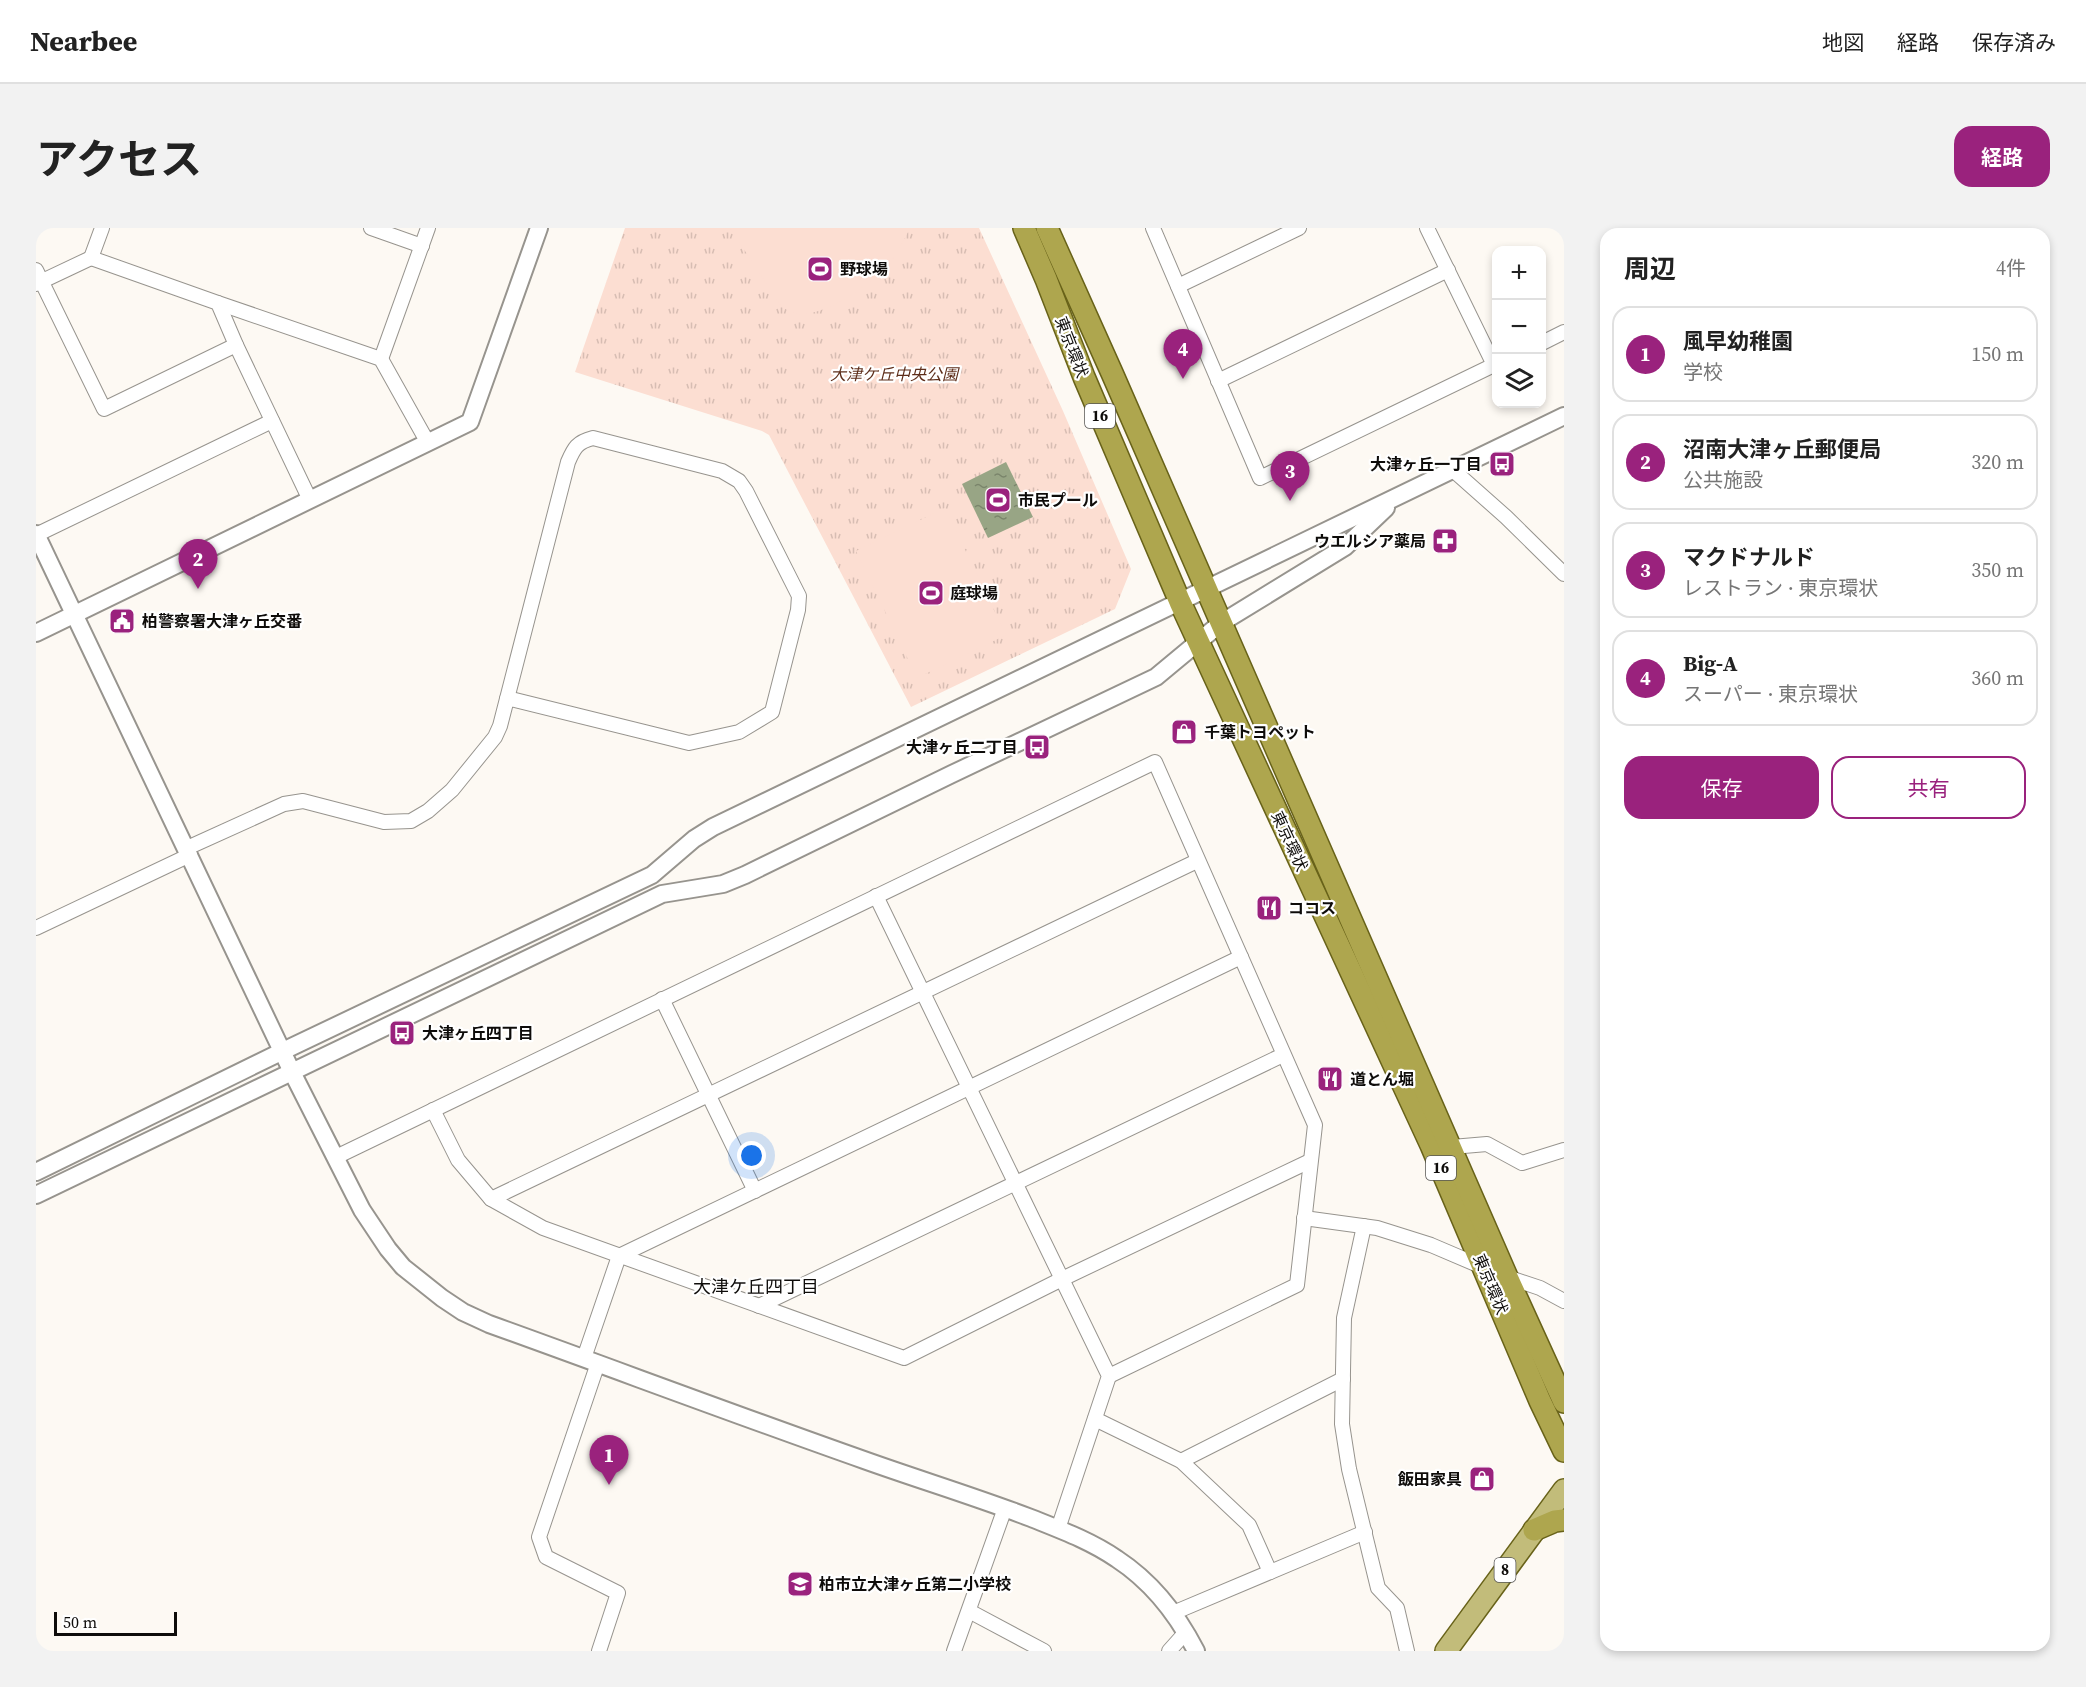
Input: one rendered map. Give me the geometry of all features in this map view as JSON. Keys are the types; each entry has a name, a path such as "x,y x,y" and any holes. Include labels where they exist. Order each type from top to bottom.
{"highway":[{"name":"東京環状","path":"1024,228 1084,377 1180,602 1431,1145 1540,1401 1564,1451"},
{"name":"東京環状","path":"1047,228 1452,1147 1507,1277 1563,1397"},
{"path":"1534,1530 1555,1521 1564,1520"}],"main road":[{"name":"8","path":"1446,1651 1564,1490"}],"street":[{"path":"91,258 102,228"},
{"path":"371,228 422,246"},
{"path":"381,359 428,228"},
{"path":"36,633 470,422 539,228"},
{"path":"1153,228 1260,478 1492,365"},
{"path":"1178,286 1299,228"},
{"path":"1427,228 1492,358"},
{"path":"236,345 104,409 38,278 91,258 381,359 428,443"},
{"path":"1218,381 1448,270"},
{"path":"218,303 310,500"},
{"path":"1546,340 1564,332"},
{"path":"36,1172 652,875 694,839 713,827 1564,417"},
{"path":"272,420 36,534 189,851 292,1072 375,1231 403,1267 442,1298 472,1316 865,1460 1005,1508 1085,1540 1117,1558 1140,1576 1173,1612 1196,1651"},
{"path":"36,928 284,804 303,801 384,822 411,821 428,811 452,790 495,736 507,698 568,462 573,449 579,442 593,438 722,471 739,481 799,596 798,610 772,711 739,732 689,743 507,698"},
{"path":"1453,470 1506,517 1564,574"},
{"path":"36,1195 662,894 723,884 746,875 1156,677 1221,623 1345,547 1397,497"},
{"path":"336,1157 1155,762 1315,1125 1297,1285 1109,1376"},
{"path":"491,1199 1197,861"},
{"path":"876,896 1109,1376 1058,1529"},
{"path":"599,1651 618,1593 546,1557 539,1537 591,1361 619,1256 1241,957"},
{"path":"662,999 755,1191"},
{"path":"759,1306 1283,1055"},
{"path":"433,1110 458,1160 491,1199 543,1228 904,1358 1062,1279 1310,1161"},
{"path":"1452,1147 1487,1144 1522,1163 1564,1150"},
{"path":"1304,1218 1364,1226 1431,1245 1485,1268"},
{"path":"1364,1226 1344,1318 1342,1424 1349,1469 1378,1588 1396,1608 1407,1651"},
{"path":"1507,1277 1540,1288 1564,1301"},
{"path":"1181,1461 1343,1379"},
{"path":"1095,1419 1181,1461 1249,1525 1270,1572"},
{"path":"954,1651 1005,1508"},
{"path":"1173,1612 1365,1532"},
{"path":"969,1611 1044,1651"},
{"path":"1169,1651 1186,1632"}],"green space":[{"name":"大津ケ丘中央公園","path":"625,228 979,228 1063,411 1131,569 1115,609 911,707 769,435 575,372"},
{"name":"野球場","path":"730,228 910,228 892,260 861,289 824,309 799,314 781,306"},
{"name":"庭球場","path":"945,508 1006,635 917,678 856,551"}],"water":[{"name":"市民プール","path":"1006,462 1033,517 988,538 962,484"}],"place":[{"name":"野球場","path":"820,269"},
{"name":"Big-A","path":"1183,379"},
{"name":"大津ヶ丘一丁目","path":"1502,464"},
{"name":"市民プール","path":"998,500"},
{"name":"マクドナルド","path":"1290,501"},
{"name":"ウエルシア薬局","path":"1445,541"},
{"name":"沼南大津ヶ丘郵便局","path":"198,589"},
{"name":"庭球場","path":"931,593"},
{"name":"柏警察署大津ヶ丘交番","path":"122,621"},
{"name":"千葉トヨペット","path":"1184,732"},
{"name":"大津ヶ丘二丁目","path":"1037,747"},
{"name":"ココス","path":"1269,908"},
{"name":"大津ヶ丘四丁目","path":"402,1033"},
{"name":"道とん堀","path":"1330,1079"},
{"name":"飯田家具","path":"1482,1479"},
{"name":"風早幼稚園","path":"609,1485"},
{"name":"柏市立大津ヶ丘第二小学校","path":"800,1584"}],"district":[{"name":"大津ケ丘四丁目","path":"756,1287"}]}
